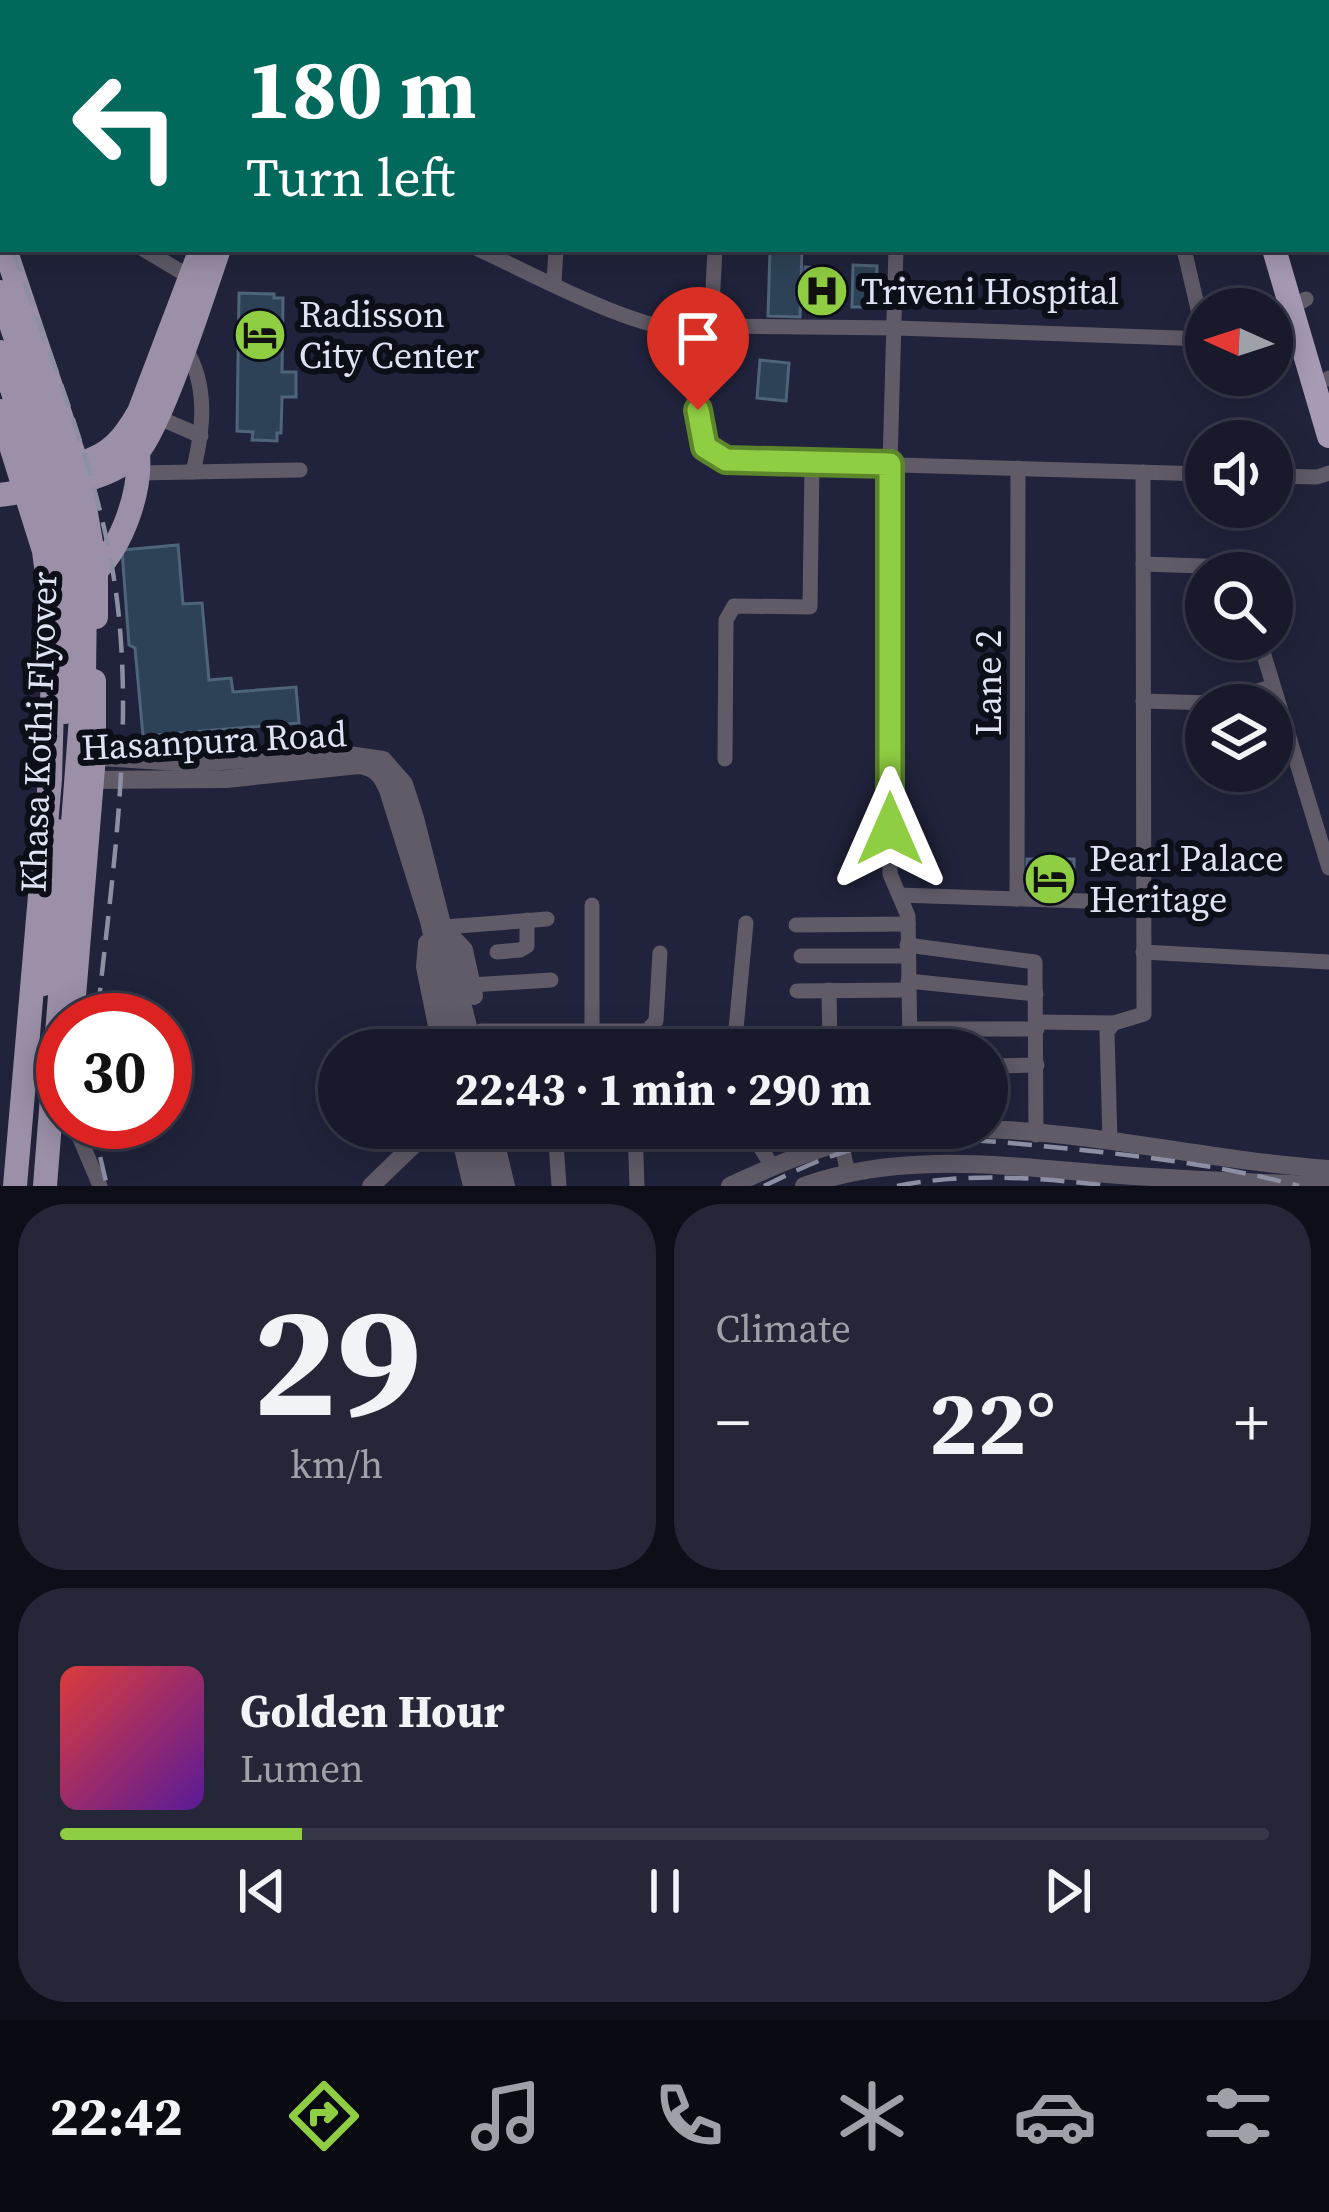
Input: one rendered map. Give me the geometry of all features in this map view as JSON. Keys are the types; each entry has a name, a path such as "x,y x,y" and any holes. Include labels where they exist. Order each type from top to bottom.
{"highway":[{"path":"1275,252 1284,288"},
{"path":"1290,288 1291,252"},
{"path":"1293,314 1329,379"},
{"path":"1293,320 1329,436"}],"main road":[{"path":"6,252 79,472 96,571 93,768 74,993"},
{"path":"79,472 110,452 139,412 200,252"},
{"path":"96,571 107,560 123,527 139,463 218,252"},
{"name":"Khasa Kothi Flyover","path":"0,292 57,460 78,542 85,594 84,678 45,1186"},
{"name":"Khasa Kothi Flyover","path":"0,352 54,520 68,628 61,788 28,1186"},
{"path":"0,411 11,484 44,551 54,630 50,767 15,1186"},
{"path":"11,484 139,463"},
{"path":"59,1186 61,1149"}],"street":[{"path":"148,252 190,277"},
{"path":"488,252 638,322 674,332 896,328 1185,338"},
{"path":"554,283 556,252"},
{"path":"715,252 698,410 705,447 726,460 1185,473"},
{"path":"896,252 890,464 890,874 908,924 909,1029 1114,1023 1144,1014 1143,472"},
{"path":"1185,252 1194,288"},
{"path":"183,346 202,398 202,436 193,472"},
{"path":"157,417 202,436"},
{"path":"139,463 193,472 300,470"},
{"path":"725,759 728,612 734,607 810,607 812,463"},
{"name":"Lane 2","path":"1017,899 1018,468"},
{"path":"1293,476 1329,473"},
{"path":"1143,564 1185,565"},
{"path":"1143,700 1185,702"},
{"name":"Hasanpura Road","path":"93,768 334,753 383,760 404,784 425,857 455,1029"},
{"path":"1293,754 1329,868"},
{"path":"50,767 93,768"},
{"name":"Hasanpura Road","path":"93,768 226,779 372,767 388,790 440,923"},
{"path":"899,895 1143,903"},
{"path":"592,905 592,1029"},
{"path":"440,923 547,919"},
{"path":"496,952 527,946 527,920"},
{"path":"736,1029 746,922"},
{"path":"440,923 464,950 478,1029"},
{"path":"438,1029 425,967 440,923"},
{"path":"796,925 908,924"},
{"path":"801,956 907,951 1035,962 1036,1135"},
{"path":"1143,952 1329,962"},
{"path":"649,1029 656,1021 660,953"},
{"path":"444,958 474,1029"},
{"path":"471,985 551,980"},
{"path":"797,992 908,985 1036,994"},
{"path":"830,990 830,1029"},
{"path":"1110,1141 1107,1032 1114,1023"},
{"path":"1008,1066 1037,1065"},
{"path":"1008,1133 1329,1169"},
{"path":"85,1149 100,1186"},
{"path":"371,1186 409,1149"},
{"path":"463,1149 472,1186"},
{"path":"480,1149 489,1186"},
{"path":"497,1149 506,1186"},
{"path":"507,1149 515,1186"},
{"path":"556,1149 559,1186"},
{"path":"636,1149 637,1186"},
{"path":"761,1149 772,1166"},
{"path":"730,1186 809,1149"},
{"path":"843,1149 848,1174"},
{"path":"804,1186 848,1174 938,1164 1010,1164 1329,1186"}],"building":[{"path":"770,252 802,252 800,317 768,316"},
{"path":"853,265 877,266 876,307 852,307"},
{"path":"805,267 833,269 832,300 804,299"},
{"name":"Radisson City Center","path":"239,293 283,298 282,372 296,372 296,397 282,397 277,441 252,440 253,432 237,431"},
{"path":"760,360 789,363 786,401 757,398"},
{"path":"178,545 183,604 202,603 209,680 231,678 233,692 296,687 299,723 143,736 135,648 129,645 122,550"},
{"path":"1027,859 1074,859 1074,888 1027,887"}],"railway":[{"path":"13,252 88,466 117,600 122,757 100,993"},
{"path":"764,1186 868,1146 951,1140 1152,1158 1299,1186"},
{"path":"98,1149 107,1186"},
{"path":"897,1186 978,1178 1112,1186"}],"place":[{"name":"Triveni Hospital","path":"822,291"},
{"name":"Radisson City Center","path":"260,335"},
{"name":"Pearl Palace Heritage","path":"1050,879"}],"route":[{"path":"698,410 705,447 726,460 890,464 890,829"}]}
